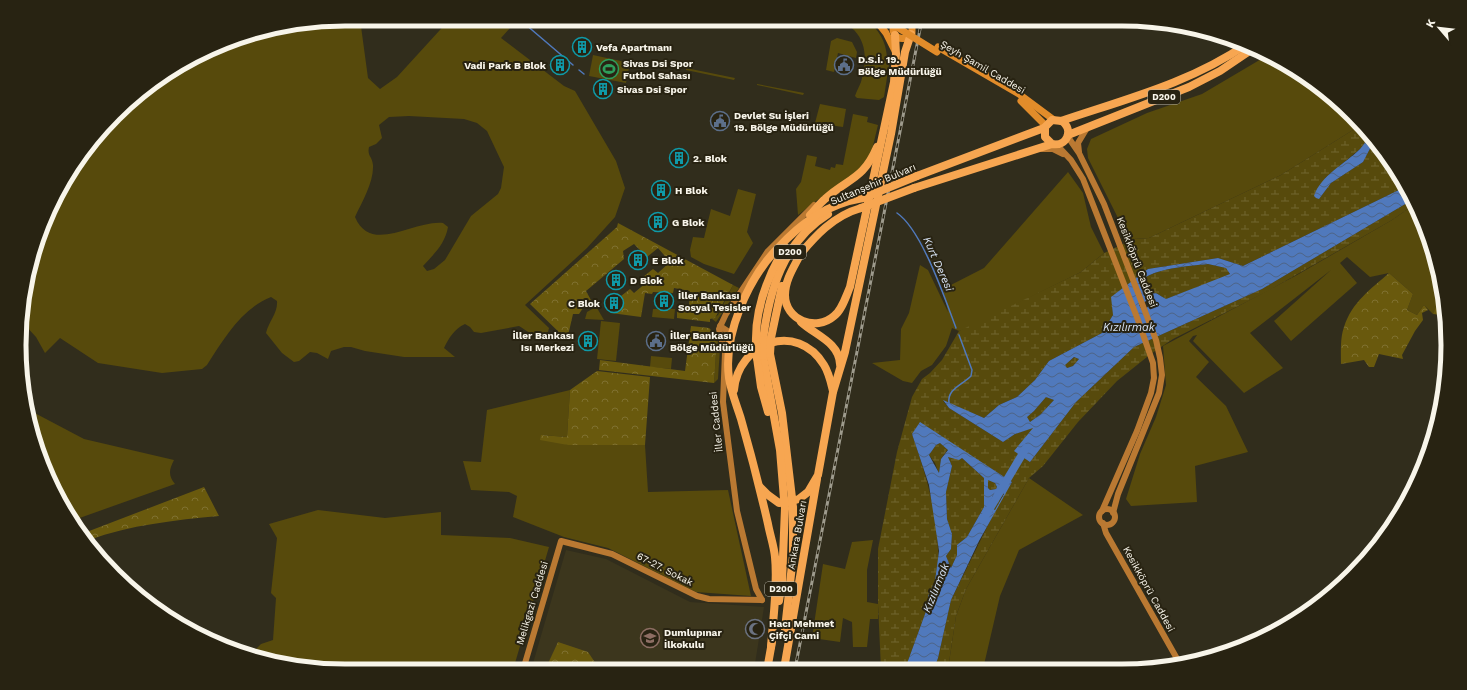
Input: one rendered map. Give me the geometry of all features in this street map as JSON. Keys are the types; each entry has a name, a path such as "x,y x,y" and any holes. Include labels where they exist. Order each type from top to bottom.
{"highway":[{"path":"795,317 802,322 826,322 836,316 850,287 905,52 912,31"},
{"path":"810,215 825,198 857,177 869,164 887,134 896,54 894,32"},
{"name":"Sultanşehir Bulvarı","path":"788,499 761,388 766,308 773,285 794,245 821,219 836,209 1045,127 1058,120 1140,96 1183,79 1223,60 1240,49"},
{"name":"Sultanşehir Bulvarı","path":"763,340 781,288 800,255 832,221 861,208 914,188 1063,142 1068,136 1189,87 1220,71 1248,52"},
{"path":"1058,120 1067,126 1068,136"},
{"path":"1045,127 1046,139 1054,144"},
{"name":"Ankara Bulvarı","path":"785,664 833,392 840,369 887,134"},
{"path":"771,647 775,594 775,557 760,487 729,379 731,341 743,298 757,272 782,243 811,219 837,203 863,198"},
{"path":"764,356 763,340 757,318 765,288 773,267 786,247"},
{"path":"800,255 786,284 786,305 795,317 834,348 839,356 840,369"},
{"path":"734,394 738,371 744,360 752,352 766,344 779,341 801,345 813,352 824,365 833,392"},
{"name":"Sultanşehir Bulvarı","path":"764,356 782,413 789,508"},
{"path":"760,487 779,503 788,502 799,499 808,492 818,475"},
{"name":"Ankara Bulvarı","path":"768,664 782,582 789,508"},
{"name":"Ankara Bulvarı","path":"779,664 790,597 793,556 789,508"}],"main road":[{"path":"881,26 896,54"},
{"path":"886,26 904,39 912,31 912,26"},
{"path":"894,26 894,32"},
{"name":"Şeyh Şamil Caddesi","path":"896,26 1017,97 1045,127"},
{"name":"Şeyh Şamil Caddesi","path":"903,26 937,50 1019,94 1058,120"},
{"path":"911,26 912,31"}],"street":[{"path":"1079,153 1078,143 1087,128"},
{"name":"Kesikköprü Caddesi","path":"1068,136 1079,153 1104,204 1156,340 1162,374 1159,393 1118,494 1113,513"},
{"name":"Kesikköprü Caddesi","path":"1054,144 1070,159 1083,179 1108,240 1153,363 1154,378 1151,393 1137,431 1102,511"},
{"path":"1040,148 1056,150 1070,159"},
{"name":"İller Caddesi","path":"762,600 756,589 737,511 723,402 725,353 719,331 720,326 726,314 768,251 826,195 857,177"},
{"path":"1108,510 1113,513 1114,518 1109,524 1103,524 1099,518 1102,511 1108,510"},
{"name":"Kesikköprü Caddesi","path":"1103,524 1108,536 1177,659"},
{"name":"67-27. Sokak","path":"561,541 612,554 696,596 709,599 762,600"},
{"name":"Melikgazi Caddesi","path":"525,664 561,541"}],"shaded area":[{"name":"Dumlupınar İlkokulu","path":"566,550 606,559 690,602 764,607 755,664 533,664"}],"green space":[{"path":"361,26 368,78 380,89 397,77 444,26 512,26 501,38 564,86 575,91 616,161 625,188 615,217 587,248 525,305 549,328 548,332 535,335 519,326 481,333 474,332 465,324 455,331 444,348 455,357 404,357 344,347 331,351 328,359 317,353 310,352 299,361 294,362 282,353 266,333 277,305 277,301 271,297 260,302 242,317 227,335 207,365 202,369 162,373 98,363 60,338 45,353 36,337 27,327 27,324 32,283 43,242 50,223 69,185 92,151 119,119 168,80 185,69 223,50 262,37 303,29","holes":["409,116 464,119 477,123 487,131 504,167 501,188 498,194 471,216 445,260 434,269 427,271 423,266 438,248 447,233 448,227 443,223 431,223 382,235 371,234 362,228 355,217 372,178 373,165 369,147 376,144 382,138 379,125 389,117"]},
{"path":"849,26 873,26 881,36 885,46 887,58 890,58 884,97 879,100 857,98 855,96 861,82 865,58 862,44 855,31"},
{"path":"837,38 852,42 857,52 856,58 838,53 834,72 826,70 831,41"},
{"name":"Sivas Dsi Spor Futbol Sahası","path":"593,55 630,63 626,83 589,76"},
{"path":"1262,59 1282,69 1316,92 1348,119 1356,128 1281,175 1149,238 1134,239 1124,244 1120,222 1088,158 1087,149 1091,139 1147,113 1202,94"},
{"path":"686,68 735,78 734,80 686,70"},
{"path":"757,84 804,93 803,95"},
{"path":"820,104 846,109 843,127 815,123"},
{"path":"853,114 868,117 867,122 878,125 870,158 856,174 829,191 798,215 796,189 801,182 807,155 817,157 815,166 830,170 831,167 835,168 836,164 843,165"},
{"path":"1356,128 1367,141 1361,148 1325,178 1319,199 1331,183 1363,162 1371,146 1400,189 1243,266 1218,258 1148,269 1112,297 1113,315 1102,333 1049,361 1035,380 1017,397 999,405 984,418 943,401 949,408 1003,442 1015,434 1034,427 1030,462 1076,402 1134,347 1262,289 1407,203 1410,208 1392,220 1268,291 1173,339 1152,353 1117,381 1078,422 1043,466 1029,478 966,589 956,616 949,664 936,664 951,600 995,511 992,513 987,512 993,495 999,490 1004,493 998,504 1012,482 920,423 912,434 926,477 933,506 937,535 937,569 929,603 907,664 881,664 878,604 878,549 897,452 912,397 922,379 942,360 959,331 1081,272 1104,253 1134,239 1149,238 1281,175"},
{"path":"1068,172 1083,193 1091,227 1104,253 1081,272 966,329 959,331 952,328 946,346 932,365 921,371 912,383 903,381 872,363 900,360 901,329 909,313 920,265 928,270 948,312 943,289 984,268"},
{"path":"738,189 756,194 747,232 753,243 734,274 704,264 691,257 690,250 693,237 704,238 711,209 730,216"},
{"path":"1410,208 1417,223 1430,262 1435,283 1438,305 1433,314 1424,305 1417,315 1407,310 1413,294 1389,273 1370,277 1347,257 1340,263 1357,283 1291,341 1274,321 1331,270 1250,333 1283,368 1244,393 1193,341 1197,335 1193,336 1189,341 1209,362 1196,377 1226,406 1248,452 1195,466 1197,502 1131,506 1126,499 1140,454 1156,417 1166,385 1163,346 1297,275 1392,220"},
{"path":"618,223 733,285 715,318 710,319 710,322 677,318 677,311 681,308 682,304 689,305 690,291 674,288 673,293 645,293 641,317 611,313 624,302 621,296 630,289 634,293 647,282 643,277 653,269 658,273 670,262 658,248 647,257 634,244 623,251 624,259 586,291 592,302 583,308 579,314 573,314 567,340 530,304 617,227"},
{"path":"1208,264 1227,268 1230,275 1166,299 1156,293 1144,294 1139,282 1145,277 1162,271"},
{"path":"1389,273 1413,294 1407,310 1417,315 1424,305 1428,310 1422,313 1423,320 1415,331 1402,355 1403,359 1379,354 1374,367 1369,367 1364,360 1341,364 1342,336 1347,318 1357,303"},
{"path":"733,285 739,288 716,322 712,319 718,315"},
{"path":"1438,303 1439,315 1433,314"},
{"path":"597,308 604,320 585,319 587,312"},
{"path":"653,309 675,309 674,319 652,317"},
{"path":"601,321 620,323 616,361 597,359"},
{"path":"691,326 709,328 713,335 717,338 714,383 599,370 600,360 685,371"},
{"path":"717,338 720,348 718,379 714,383"},
{"path":"651,356 672,358 671,369 650,367"},
{"path":"1075,357 1079,359 1073,366 1067,368 1064,365"},
{"path":"597,371 650,377 645,445 568,445 540,440 541,435 567,437 570,390"},
{"path":"570,390 567,437 541,435 568,445 645,445 648,492 728,490 751,596 696,592 608,548 564,537 513,517 517,496 509,492 471,490 463,461 481,462 487,410"},
{"path":"1046,397 1054,400 1041,414 1030,422 1026,417 1034,411"},
{"path":"33,412 84,439 174,460 170,472 171,478 175,484 78,519 50,467"},
{"path":"940,443 948,449 941,459 939,474 935,463 929,455 936,445"},
{"path":"948,457 962,458 984,478 984,507 967,537 957,545 957,555 951,568 946,556 951,549 952,534 947,519 946,492 952,466"},
{"path":"1029,478 1083,515 1019,550 1000,596 984,664 949,664 956,616 966,589"},
{"path":"988,479 995,483 997,487 996,489 990,490 988,488"},
{"path":"204,487 219,516 169,521 120,530 92,539 87,532"},
{"path":"318,510 385,518 441,512 441,535 510,538 549,547 515,664 324,663 283,658 254,651 261,644 273,640 276,598 271,593 277,538 269,524"},
{"path":"873,540 867,570 867,602 878,604 878,619 870,619 867,647 853,647 852,622 843,618 840,642 812,638 823,564 845,569 852,542"},
{"path":"558,642 588,652 596,664 548,664"}],"water":[{"path":"1367,141 1371,146 1363,162 1331,183 1319,199 1316,198 1314,196 1322,182 1360,149"},
{"name":"Kızılırmak","path":"1400,189 1407,203 1262,289 1134,347 1076,402 1030,462 1014,451 1033,428 1015,434 1003,442 949,408 943,400 984,418 999,405 1017,397 1035,380 1049,361 1102,333 1113,315 1111,297 1148,269 1218,258 1243,266","holes":["1208,264 1226,268 1230,274 1166,299 1156,293 1144,294 1139,282 1145,277 1162,271","1148,300 1152,301 1153,304 1142,310 1139,305","1074,357 1079,359 1073,366 1067,368 1065,365","1046,397 1054,400 1041,414 1030,422 1027,417"]},
{"name":"Kızılırmak","path":"920,422 1012,482 979,541 951,600 936,664 907,664 929,603 928,596 935,581 939,551 929,485 912,434","holes":["940,443 948,450 941,459 939,473 929,455 936,445","948,457 959,460 962,458 984,478 984,507 967,537 957,545 957,555 951,568 946,556 951,549 952,534 947,519 946,492 952,466","988,480 995,483 997,487 996,489 990,490 988,488","1000,490 1004,494 995,510 993,509 992,513 987,512 993,495"]}],"waterway":[{"name":"Kurt Deresi","path":"527,26 573,65"},
{"name":"Kurt Deresi","path":"579,70 584,74"},
{"name":"Kurt Deresi","path":"897,213 906,222 924,249 956,328"},
{"name":"Kurt Deresi","path":"949,403 950,394 971,376 972,370 959,335"},
{"name":"Kızılırmak","path":"983,520 1026,448"}],"railway":[{"path":"796,664 921,26"}],"place":[{"name":"Vefa Apartmanı","path":"582,47"},
{"name":"Vadi Park B Blok","path":"560,65"},
{"name":"D.S.İ. 19. Bölge Müdürlüğü","path":"844,65"},
{"name":"Sivas Dsi Spor Futbol Sahası","path":"609,69"},
{"name":"Sivas Dsi Spor","path":"603,89"},
{"name":"Devlet Su İşleri 19. Bölge Müdürlüğü","path":"720,121"},
{"name":"2. Blok","path":"679,158"},
{"name":"H Blok","path":"661,190"},
{"name":"G Blok","path":"658,222"},
{"name":"E Blok","path":"638,260"},
{"name":"D Blok","path":"616,280"},
{"name":"İller Bankası Sosyal Tesisler","path":"664,301"},
{"name":"C Blok","path":"614,303"},
{"name":"İller Bankası Isı Merkezi","path":"588,341"},
{"name":"İller Bankası Bölge Müdürlüğü","path":"656,341"},
{"name":"Hacı Mehmet Çifçi Cami","path":"755,629"},
{"name":"Dumlupınar İlkokulu","path":"650,638"}]}
